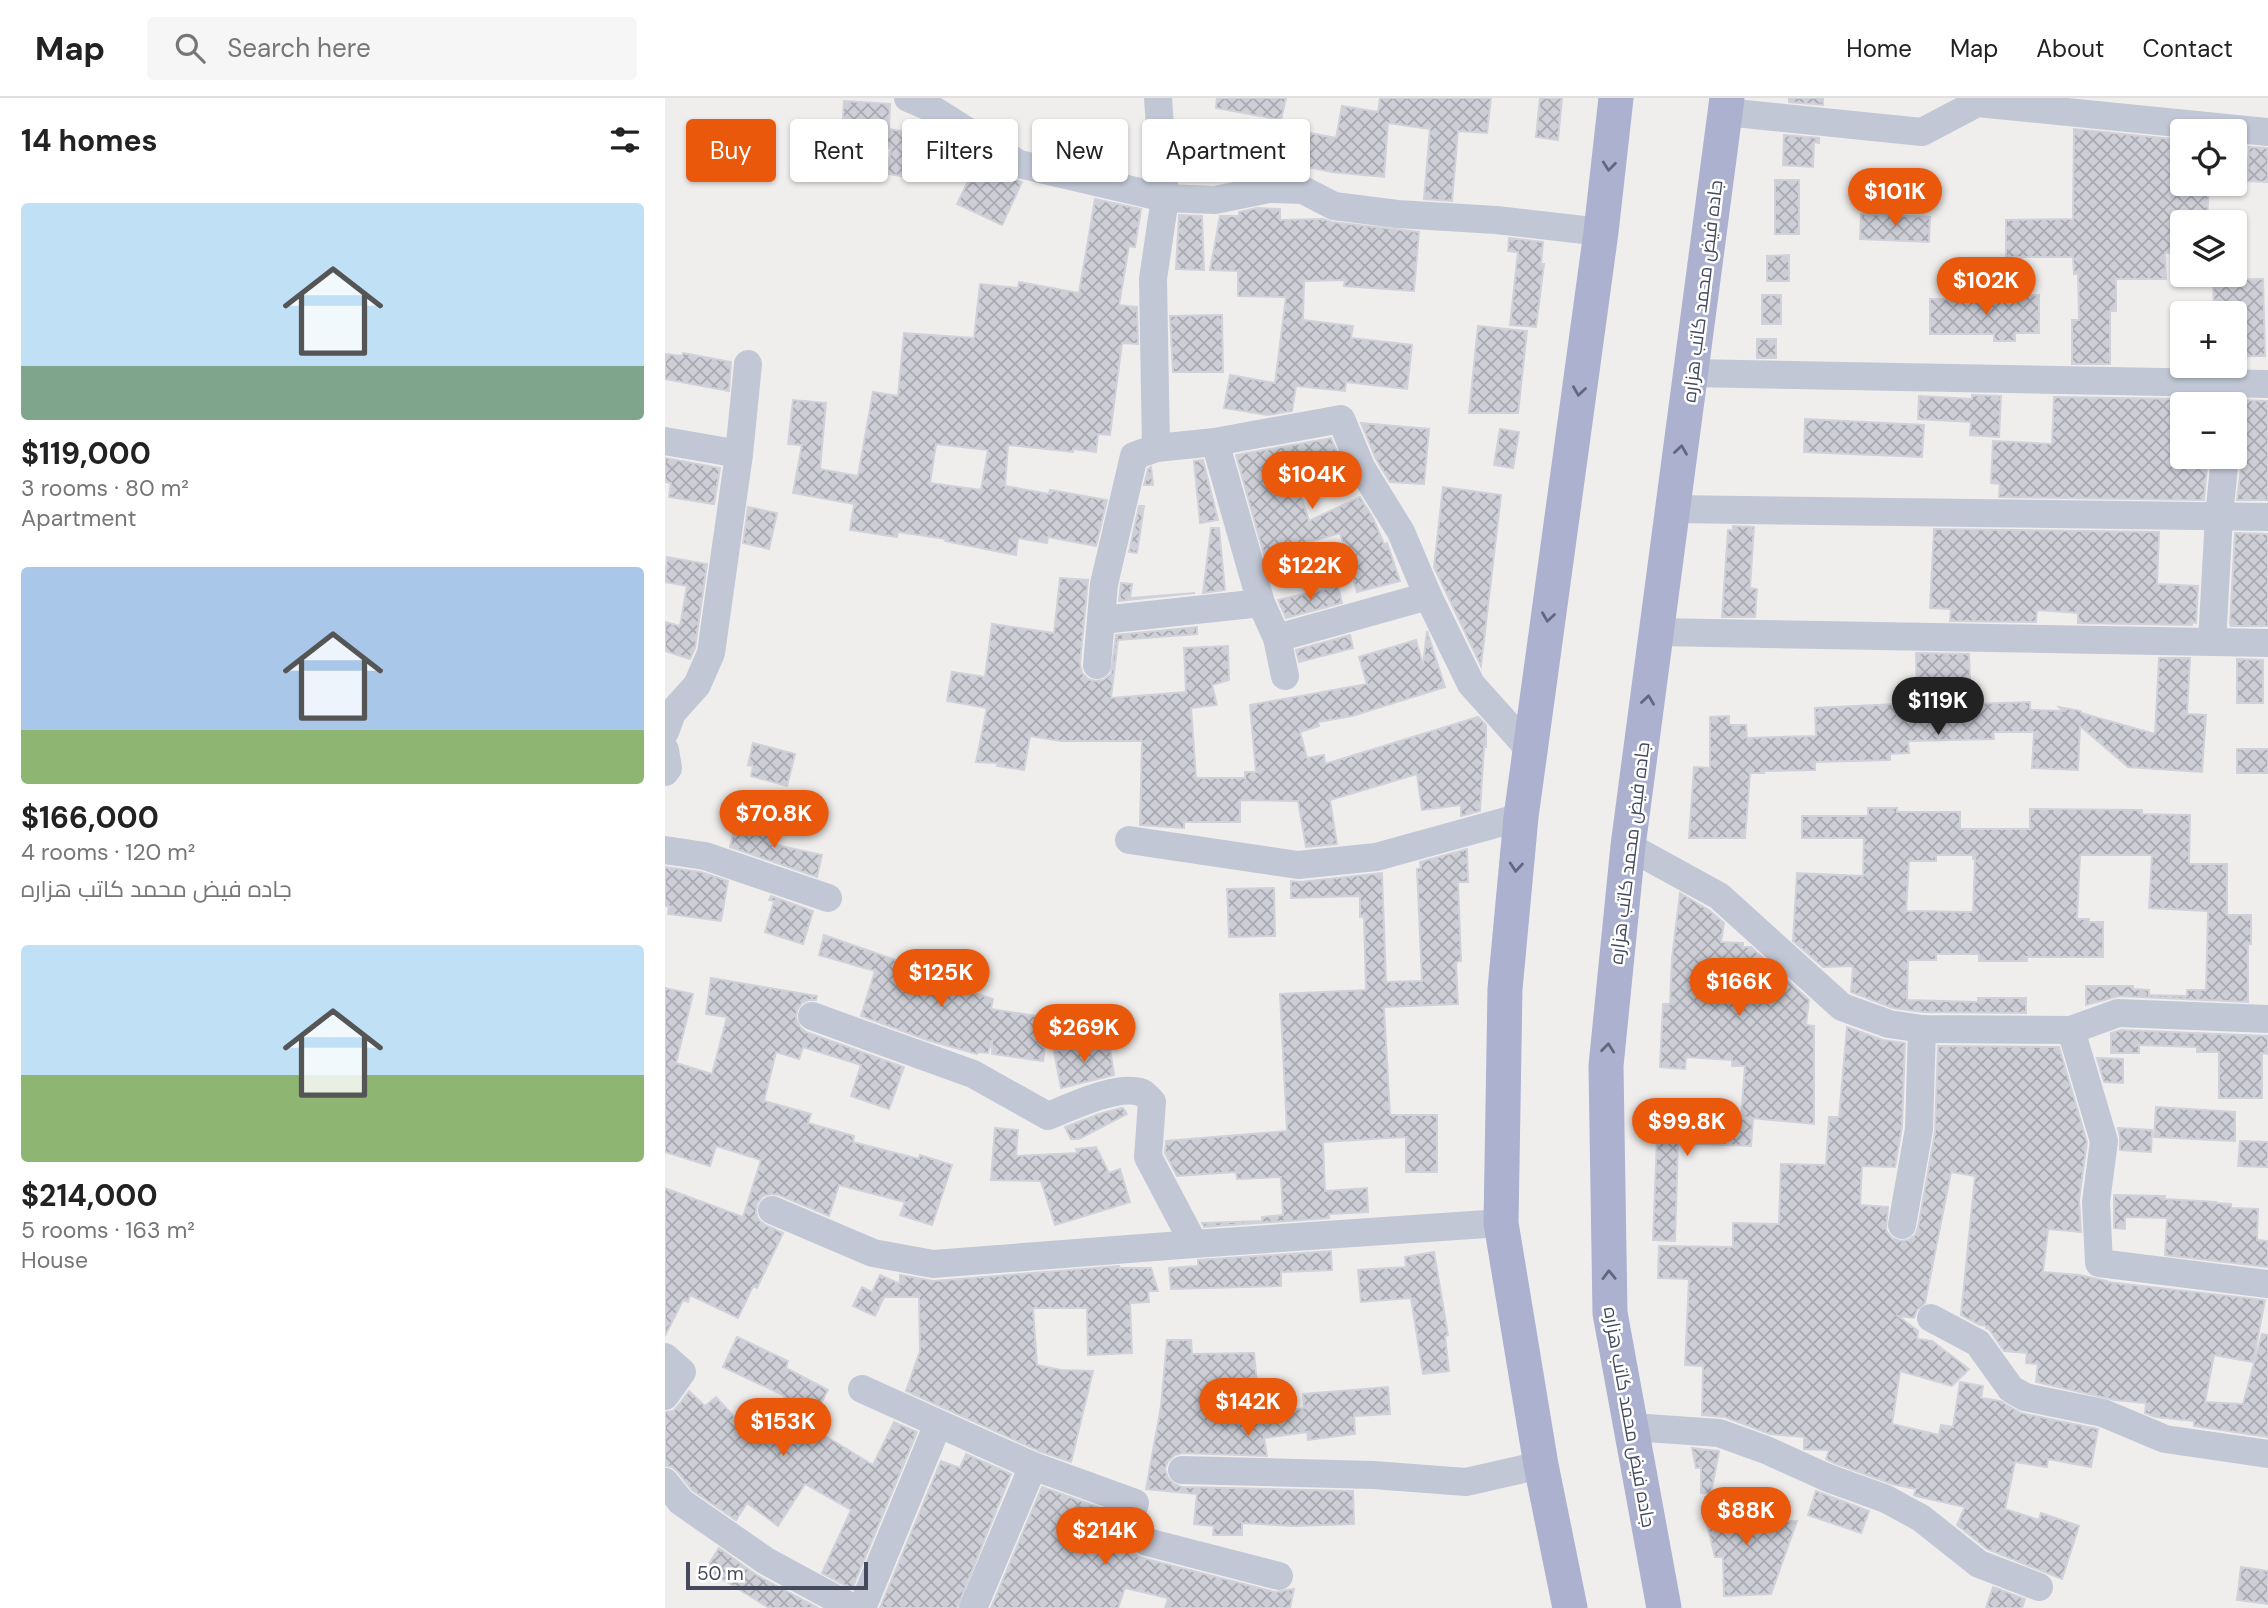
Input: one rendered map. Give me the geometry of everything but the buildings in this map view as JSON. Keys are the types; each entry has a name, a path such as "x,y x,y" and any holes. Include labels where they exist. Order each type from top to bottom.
{"main road":[{"path":"1570,1608 1541,1465 1501,1223 1505,989 1521,817 1601,232 1616,98"},
{"name":"جاده فیض محمد کاتب هزاره","path":"1664,1608 1610,1313 1606,1066 1628,846 1726,105"}],"street":[{"path":"908,98 929,107 1019,164 1165,198 1215,200 1269,189 1303,190 1334,206 1601,232"},
{"path":"1156,448 1153,279 1165,198 1158,98"},
{"path":"1726,105 1922,132 1977,103 2268,132"},
{"path":"665,732 671,713 697,685 711,653 739,454 748,364"},
{"path":"1691,373 2180,392"},
{"path":"2238,392 2268,384"},
{"path":"1097,665 1104,584 1134,456 1156,448 1215,442 1341,419 1361,467 1401,532 1428,596 1471,684 1530,750"},
{"path":"665,442 739,454"},
{"path":"1215,442 1261,603 1277,638 1285,676"},
{"path":"2212,642 2224,469"},
{"path":"1673,509 2268,517"},
{"path":"1277,638 1428,596"},
{"path":"1102,620 1261,603"},
{"path":"1657,632 2268,643"},
{"path":"665,750 665,772"},
{"path":"1129,839 1298,865 1376,857 1521,817"},
{"path":"1628,846 1719,896 1842,1007 1889,1024 1921,1029 2071,1030 2118,1013 2268,1019"},
{"path":"665,850 705,856 828,898"},
{"path":"811,1016 973,1074 1048,1116 1126,1090 1142,1092 1152,1102 1148,1157 1194,1244"},
{"path":"1902,1225 1919,1129 1921,1029"},
{"path":"2071,1030 2104,1141 2096,1202 2099,1263 2268,1284"},
{"path":"772,1210 873,1253 933,1264 1501,1223"},
{"path":"1931,1318 1978,1343 2011,1389 2025,1397 2103,1413 2165,1438 2268,1454"},
{"path":"665,1357 682,1372 665,1396"},
{"path":"862,1389 1033,1466 1135,1503 1127,1531 1147,1542 1279,1576"},
{"path":"862,1608 938,1424"},
{"path":"1632,1427 1719,1433 1766,1450 1828,1478 1886,1499 1921,1518 1979,1564 2039,1587"},
{"path":"1182,1470 1373,1475 1466,1482 1541,1465"},
{"path":"973,1608 1033,1466"},
{"path":"665,1482 681,1503 766,1561 853,1608"}]}
